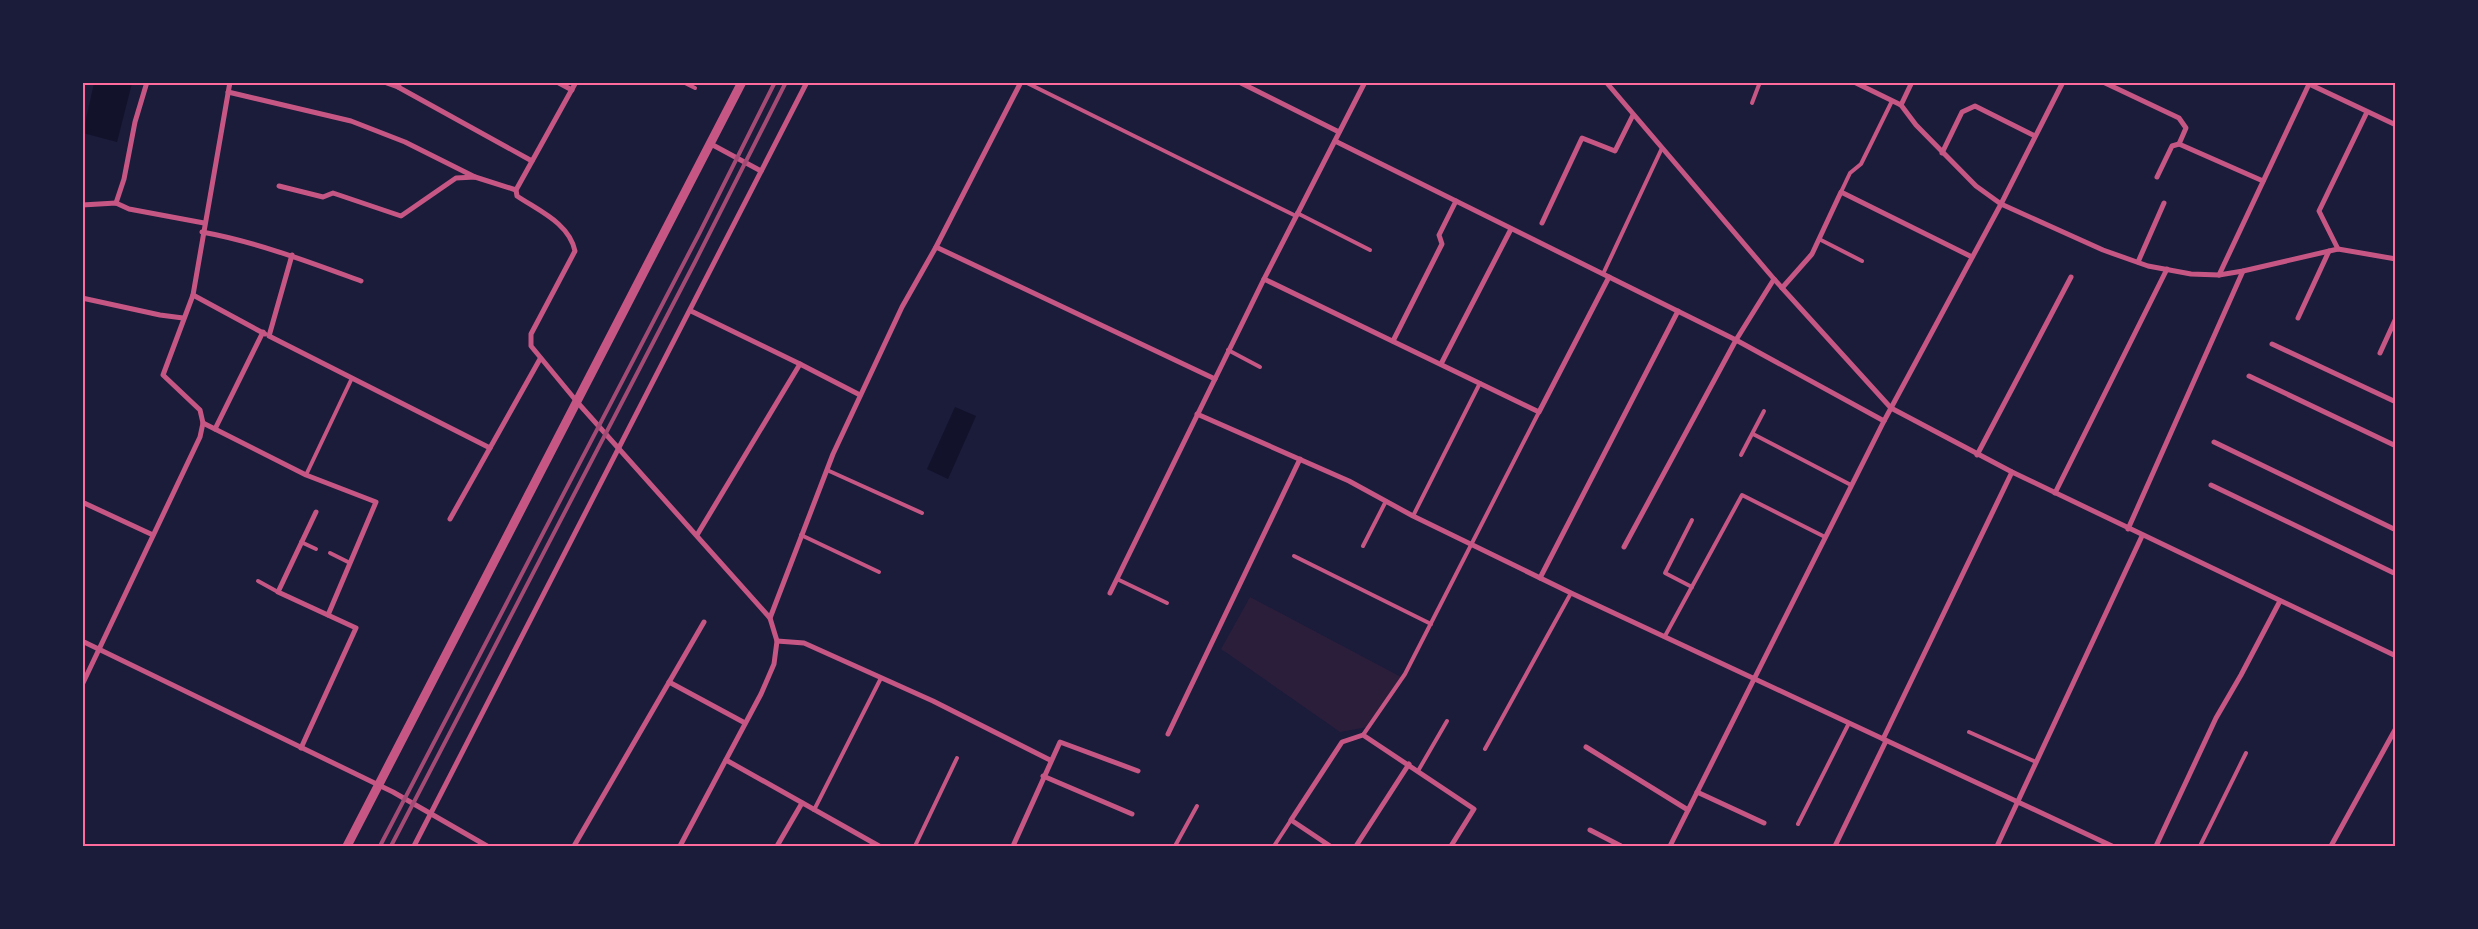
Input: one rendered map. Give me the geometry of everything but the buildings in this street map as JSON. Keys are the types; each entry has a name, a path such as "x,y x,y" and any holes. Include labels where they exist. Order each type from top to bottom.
{"street":[{"path":"116,203 124,179 135,122 147,82"},
{"path":"82,685 95,662 98,650 200,437 203,423 200,410 163,375 183,318 193,296 202,232 230,82"},
{"path":"384,82 399,85 532,161"},
{"path":"557,82 572,90"},
{"path":"576,82 516,190 517,196 564,227 573,240 576,251 531,334 531,346 578,403 770,618 777,641 774,664 680,846"},
{"path":"348,846 742,82"},
{"path":"414,846 691,311 807,82"},
{"path":"770,618 826,470 860,396 902,307 936,247 1021,82"},
{"path":"1239,82 1339,132"},
{"path":"1110,593 1228,350 1365,82"},
{"path":"1606,82 1774,279 1891,408 1977,455 2055,494 2396,656"},
{"path":"1854,82 1901,105 1942,153 1976,186 2001,204 2103,250 2138,262 2191,274 2219,274 2243,271 2338,249 2396,259"},
{"path":"1901,105 1912,82"},
{"path":"1670,846 1851,485 2001,204 2063,82"},
{"path":"2103,82 2179,118 2186,128 2179,144"},
{"path":"2219,274 2309,83 2396,125"},
{"path":"228,92 352,122 405,142 475,177 516,190"},
{"path":"1942,153 1962,112 1975,106 2035,136"},
{"path":"2338,249 2319,211 2367,112"},
{"path":"1542,223 1582,138 1615,151 1633,114"},
{"path":"1335,141 1736,340 1884,421"},
{"path":"711,144 761,171"},
{"path":"2157,177 2172,146 2179,144 2263,181"},
{"path":"279,186 323,197 333,193 401,216 456,178 475,177"},
{"path":"1782,288 1812,254 1841,192 1972,257"},
{"path":"1393,341 1442,244 1439,235 1456,201"},
{"path":"82,205 116,203 129,209 204,224"},
{"path":"2138,262 2164,203"},
{"path":"1441,364 1511,228"},
{"path":"202,232 292,255 361,281"},
{"path":"936,247 1215,379"},
{"path":"2298,318 2328,251"},
{"path":"269,336 292,255"},
{"path":"2055,494 2167,269"},
{"path":"2128,529 2243,271"},
{"path":"1264,279 1539,412 1609,277"},
{"path":"1977,455 2071,277"},
{"path":"1624,547 1736,340 1774,279"},
{"path":"193,296 490,448"},
{"path":"82,298 160,316 183,318"},
{"path":"691,311 800,364 860,396"},
{"path":"1540,578 1678,311"},
{"path":"2380,353 2396,318"},
{"path":"215,429 263,332"},
{"path":"2272,344 2396,402"},
{"path":"450,519 540,359"},
{"path":"697,535 800,364"},
{"path":"2249,376 2396,446"},
{"path":"1197,414 1300,459 1571,593 2112,846"},
{"path":"203,423 306,475 376,502 328,615"},
{"path":"2214,442 2396,530"},
{"path":"1168,734 1300,459"},
{"path":"1836,846 2012,472"},
{"path":"2211,485 2396,574"},
{"path":"82,502 153,535"},
{"path":"301,748 356,628 278,592 316,512"},
{"path":"1997,846 2142,536"},
{"path":"2156,846 2216,718 2242,675 2280,601"},
{"path":"574,846 704,622"},
{"path":"82,641 432,812 487,846"},
{"path":"777,641 804,642 1050,760"},
{"path":"669,682 745,723"},
{"path":"2339,846 2332,845 2396,728"},
{"path":"1330,846 1291,820 1342,742 1363,735 1474,809 1451,846"},
{"path":"1013,846 1050,760 1060,742 1138,771"},
{"path":"1586,747 1688,810"},
{"path":"726,760 879,846"},
{"path":"1356,846 1409,764"},
{"path":"1043,776 1132,814"},
{"path":"1697,792 1764,823"},
{"path":"777,846 802,803"},
{"path":"1590,830 1621,846"}],"lane":[{"path":"683,82 695,88"},
{"path":"1025,82 1370,250"},
{"path":"1752,103 1760,82"},
{"path":"1841,192 1850,173 1861,164 1892,101"},
{"path":"1603,274 1662,148"},
{"path":"1819,239 1862,261"},
{"path":"1228,350 1260,367"},
{"path":"306,475 352,378"},
{"path":"1413,516 1480,383"},
{"path":"1741,455 1764,411"},
{"path":"1363,735 1405,674 1539,412"},
{"path":"1753,434 1851,485"},
{"path":"826,470 922,513"},
{"path":"1665,636 1742,495 1825,537"},
{"path":"1363,546 1386,502"},
{"path":"1692,520 1665,573 1692,587"},
{"path":"801,535 879,572"},
{"path":"302,542 316,549"},
{"path":"330,553 350,563"},
{"path":"1294,556 1431,624"},
{"path":"1116,579 1168,603"},
{"path":"258,581 278,592"},
{"path":"1486,749 1571,593"},
{"path":"814,810 881,678"},
{"path":"1418,771 1447,722"},
{"path":"1798,824 1849,723"},
{"path":"1970,732 2036,762"},
{"path":"2200,846 2246,753"},
{"path":"915,846 958,758"},
{"path":"1175,846 1197,806"},
{"path":"1274,846 1291,820"}],"shaded area":[{"path":"94,83 132,83 117,142 83,133"},
{"path":"955,407 976,416 948,479 927,469"},
{"path":"1250,597 1403,678 1368,727 1340,732 1221,649"}],"railway":[{"path":"380,846 700,232 775,82"},
{"path":"391,846 695,262 786,82"}]}
